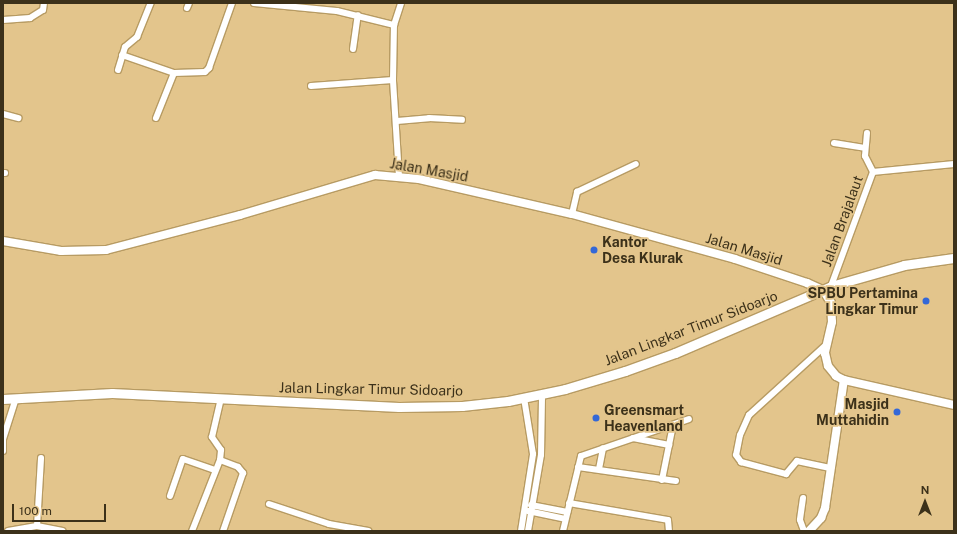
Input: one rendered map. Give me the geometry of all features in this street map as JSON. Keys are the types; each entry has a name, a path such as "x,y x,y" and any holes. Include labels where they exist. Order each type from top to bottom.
{"main road":[{"name":"Jalan Lingkar Timur Sidoarjo","path":"3,400 112,392 399,407 462,406 524,398 542,395 625,371 675,353 827,288 904,265 954,258"}],"street":[{"path":"3,20 30,18 43,10 44,3"},
{"path":"118,70 127,44 137,37 151,3"},
{"path":"122,55 174,72 199,73 209,68 232,3"},
{"path":"254,3 336,11 358,15 394,25"},
{"path":"336,11 338,3"},
{"path":"399,176 397,108 393,80 394,25 400,3"},
{"path":"353,49 358,15"},
{"path":"156,118 174,72"},
{"path":"311,86 393,80"},
{"path":"3,114 18,118"},
{"path":"397,122 429,118 462,120"},
{"path":"867,133 865,148 867,165 873,172"},
{"path":"834,143 865,148"},
{"path":"572,214 577,192 636,164"},
{"name":"Jalan Brajalaut","path":"827,288 873,172 954,164"},
{"name":"Jalan Masjid","path":"3,242 61,251 106,250 240,215 368,176 399,176 514,199 572,214 734,259 827,288"},
{"path":"827,288 833,314 826,345 828,366 836,376 844,380 954,405"},
{"path":"826,345 749,415 740,435 736,454 741,462 786,474 796,461 831,468"},
{"path":"809,531 823,513 844,380"},
{"path":"528,531 541,455 543,426 542,395"},
{"path":"3,451 3,439 16,398"},
{"path":"192,531 220,460 221,450 212,437 221,398"},
{"path":"521,531 533,454 530,427 524,398"},
{"path":"563,531 582,455 689,419"},
{"path":"662,480 673,425"},
{"path":"530,427 543,426"},
{"path":"632,438 669,445"},
{"path":"532,441 542,440"},
{"path":"599,468 603,448"},
{"path":"533,454 541,455"},
{"path":"37,526 41,458"},
{"path":"170,496 183,459 215,470"},
{"path":"220,460 238,467 243,473 223,531"},
{"path":"578,467 599,468 662,480 676,481"},
{"path":"803,498 800,520 804,531"},
{"path":"569,503 668,520 668,531"},
{"path":"269,504 330,524 368,531"},
{"path":"525,507 566,516"},
{"path":"330,524 336,531"},
{"path":"8,531 37,526 63,531"}],"place":[{"name":"Kantor Desa Klurak","path":"594,250"},
{"name":"SPBU Pertamina Lingkar Timur","path":"926,301"},
{"name":"Masjid Muttahidin","path":"897,412"},
{"name":"Greensmart Heavenland","path":"596,418"}]}
